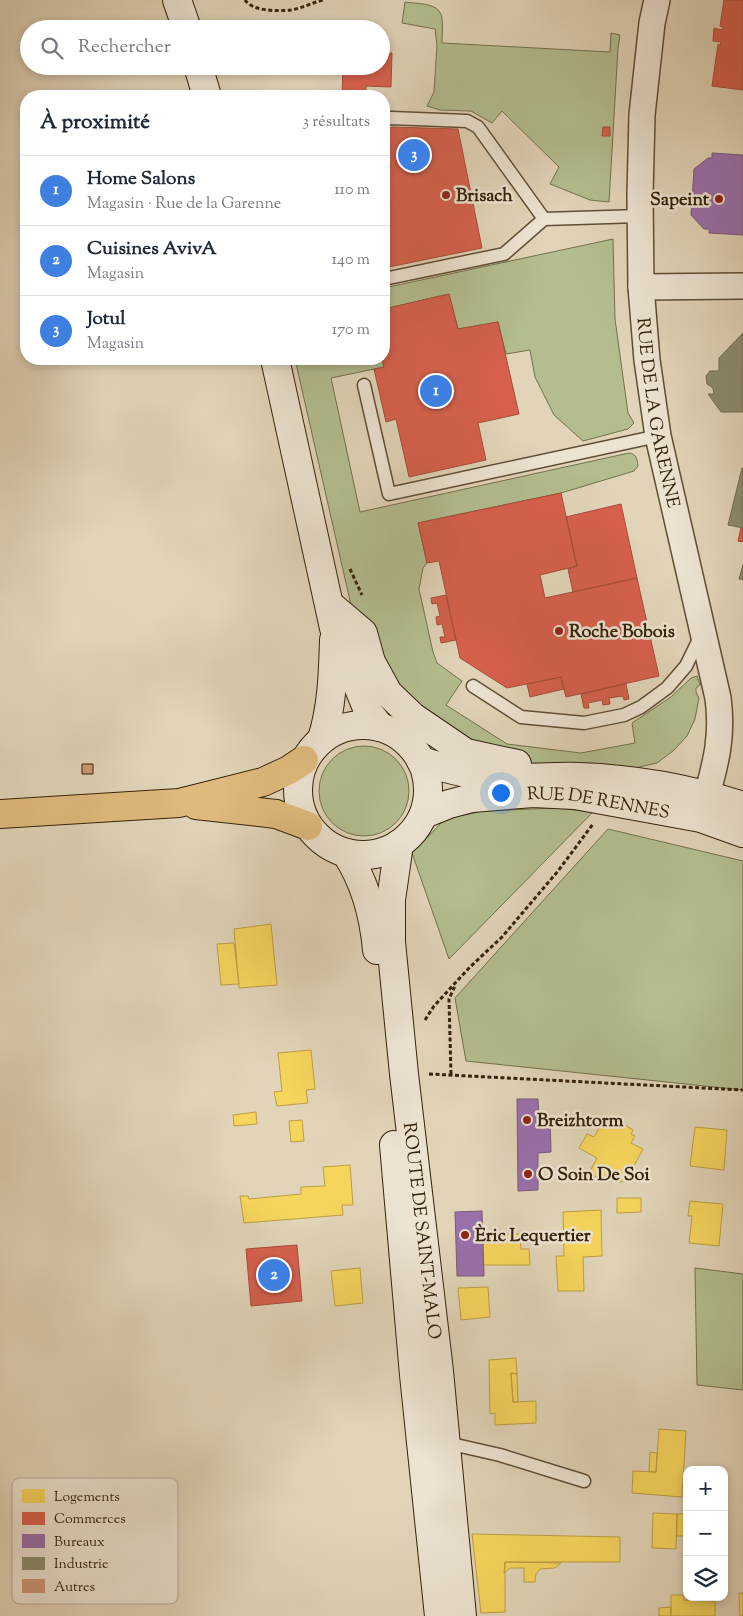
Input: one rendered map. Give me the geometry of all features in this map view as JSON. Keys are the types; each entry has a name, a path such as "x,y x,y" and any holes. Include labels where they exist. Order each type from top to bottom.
{"highway":[{"path":"179,803 263,782 289,770 304,760"},
{"path":"0,814 179,803 269,813 308,826"}],"main road":[{"path":"177,0 184,20"},
{"path":"201,75 205,90"},
{"path":"276,365 332,617 366,705 380,727"},
{"path":"322,739 333,683 332,617"},
{"path":"332,617 363,632 371,662 388,693 413,717 466,753 578,777"},
{"path":"364,724 380,727 404,740 414,749 421,761 426,773 428,787 424,814 413,831 399,844 387,850 374,854 346,853 325,843 308,826 301,810 297,793 299,776 304,760 312,749 334,731 364,724"},
{"name":"RUE DE RENNES","path":"421,761 460,772 499,778 578,777 626,780 704,807 743,833"},
{"name":"RUE DE RENNES","path":"424,814 449,804 472,798 534,793 704,807 743,806"},
{"name":"ROUTE DE SAINT-MALO","path":"399,844 390,921 404,1074 438,1361 433,1439 439,1616"},
{"name":"ROUTE DE SAINT-MALO","path":"346,853 356,867 367,897 376,945 433,1439 462,1616"}],"street":[{"name":"RUE DE LA GARENNE","path":"657,0 652,23 642,115 641,287 647,360 658,436 718,698 721,720 718,753 704,807"},
{"path":"641,287 743,286"}],"lane":[{"path":"390,118 467,121 478,127 544,219"},
{"path":"390,278 504,254 544,219 640,216"},
{"path":"364,385 389,494 658,436"},
{"path":"473,686 520,717 584,723 624,715 642,706 667,688 686,666 703,631"},
{"path":"433,1439 500,1455 584,1481"}],"path":[{"path":"245,0 247,4 257,8 292,10 322,0"},
{"path":"349,562 363,597"},
{"path":"451,1074 449,999 456,983 502,937 558,871 592,826 599,814 601,799"},
{"path":"404,1074 451,1074 743,1090"}],"green space":[{"path":"405,2 428,5 441,13 442,43 610,52 611,33 620,35 609,202 590,200 550,184 559,167 502,111 492,123 471,111 440,110 427,106 434,92 437,45 435,29 402,23"},
{"path":"613,239 615,319 628,413 634,423 628,429 583,441 554,415 535,377 530,350 506,354 498,322 458,329 449,294 390,308 390,287"},
{"path":"296,365 384,365 384,367 331,378 360,512 629,453 635,456 638,466 634,471 561,493 418,523 427,563 423,568 419,589 437,663 462,681 446,705 507,744 581,753 635,743 632,723 671,697 691,678 697,676 700,685 696,688 699,698 695,719 687,736 673,751 657,763 635,768 534,771 442,756 411,727 390,715 378,697 366,671"},
{"path":"355,746 373,746 389,753 402,766 409,782 409,800 402,816 389,829 373,836 355,836 339,829 326,816 319,800 319,782 326,766 339,753"},
{"path":"556,808 593,812 449,959 412,853 445,819 483,811"},
{"path":"608,829 743,861 743,1090 466,1061 455,998"},
{"path":"695,1268 743,1274 743,1390 697,1385"}],"building: Logements":[{"path":"271,924 277,985 239,988 234,929"},
{"path":"234,943 239,984 221,985 217,944"},
{"path":"311,1050 315,1089 306,1090 308,1103 277,1106 274,1092 282,1091 278,1053"},
{"path":"256,1112 257,1124 234,1126 233,1115"},
{"path":"604,1119 617,1126 620,1122 633,1130 631,1134 635,1136 631,1143 643,1149 629,1175 626,1174 622,1182 602,1180 589,1173 597,1158 579,1148 587,1134 594,1137"},
{"path":"302,1120 304,1141 291,1142 289,1121"},
{"path":"695,1127 727,1130 724,1170 690,1166"},
{"path":"350,1165 353,1205 342,1205 343,1215 244,1223 240,1196 248,1196 249,1199 301,1194 301,1187 325,1186 323,1167"},
{"path":"617,1198 641,1198 641,1212 617,1213"},
{"path":"690,1201 723,1204 719,1246 689,1243 692,1216 688,1216"},
{"path":"601,1210 602,1256 583,1257 584,1291 558,1291 556,1256 564,1256 563,1212"},
{"path":"483,1234 520,1234 521,1249 529,1249 530,1265 483,1265"},
{"path":"360,1268 363,1303 335,1306 331,1271"},
{"path":"488,1287 490,1317 461,1320 458,1288"},
{"path":"516,1358 517,1374 511,1373 513,1402 536,1401 536,1423 495,1425 495,1413 490,1414 489,1360"},
{"path":"511,1373 517,1374 518,1402 513,1402"},
{"path":"659,1429 686,1431 682,1497 632,1493 633,1471 656,1472"},
{"path":"650,1452 657,1453 656,1472 649,1472"},
{"path":"653,1513 677,1514 676,1549 652,1548"},
{"path":"683,1513 683,1536 677,1536 677,1514"},
{"path":"472,1534 620,1537 620,1562 505,1562 505,1612 481,1613"},
{"path":"505,1562 561,1563 555,1568 540,1569 536,1574 535,1582 524,1582 524,1568 510,1568 504,1573"},
{"path":"739,1593 743,1593 743,1616 740,1616"},
{"path":"671,1595 683,1595 683,1601 715,1601 715,1616 671,1616"},
{"path":"671,1607 671,1616 659,1616 659,1608"}],"building: Commerces":[{"path":"724,0 743,0 743,90 712,86 718,44 720,45 721,42 713,41 714,28 722,30 723,27 720,26"},
{"path":"390,53 392,53 391,87 366,86 366,90 342,90 343,75 390,75"},
{"path":"603,127 610,127 610,136 602,136"},
{"path":"390,128 458,129 482,248 390,267"},
{"path":"449,294 458,329 498,322 519,414 478,423 486,460 409,477 396,419 386,422 374,369 384,367 384,365 390,365 390,308"},
{"path":"561,493 577,566 540,575 545,598 637,578 659,676 566,697 561,677 507,688 460,658 439,561 427,563 418,523"},
{"path":"621,504 637,578 573,592 568,569 577,566 566,517"},
{"path":"741,528 743,528 743,542 738,541"},
{"path":"446,595 456,640 441,643 440,637 445,637 442,624 437,625 436,617 440,616 437,603 432,604 431,598"},
{"path":"561,677 564,689 530,697 527,684"},
{"path":"626,684 629,699 624,700 623,696 609,698 610,704 603,705 602,700 588,703 589,708 584,708 581,694"},
{"path":"297,1245 302,1301 251,1306 246,1249"}],"building: Bureaux":[{"path":"712,153 743,155 743,235 709,233 709,229 704,229 691,215 694,169 708,158 712,158"},
{"path":"517,1099 538,1099 539,1116 550,1116 551,1152 538,1153 538,1190 518,1191"},
{"path":"482,1211 484,1276 457,1276 455,1212"}],"building: Industrie":[{"path":"743,333 743,412 721,412 708,394 714,394 713,388 707,384 706,376 710,371 719,371 719,358"},
{"path":"743,468 743,528 728,525"},
{"path":"743,565 743,580 739,579"}],"building: Autres":[{"path":"82,764 93,764 93,774 82,774"}],"place":[{"name":"Jotul","path":"414,155"},
{"name":"Brisach","path":"446,195"},
{"name":"Sapeint","path":"719,199"},
{"name":"Home Salons","path":"436,391"},
{"name":"Roche Bobois","path":"559,631"},
{"name":"Breizhtorm","path":"527,1120"},
{"name":"O Soin De Soi","path":"528,1174"},
{"name":"Èric Lequertier","path":"465,1235"},
{"name":"Cuisines AvivA","path":"274,1275"}]}
